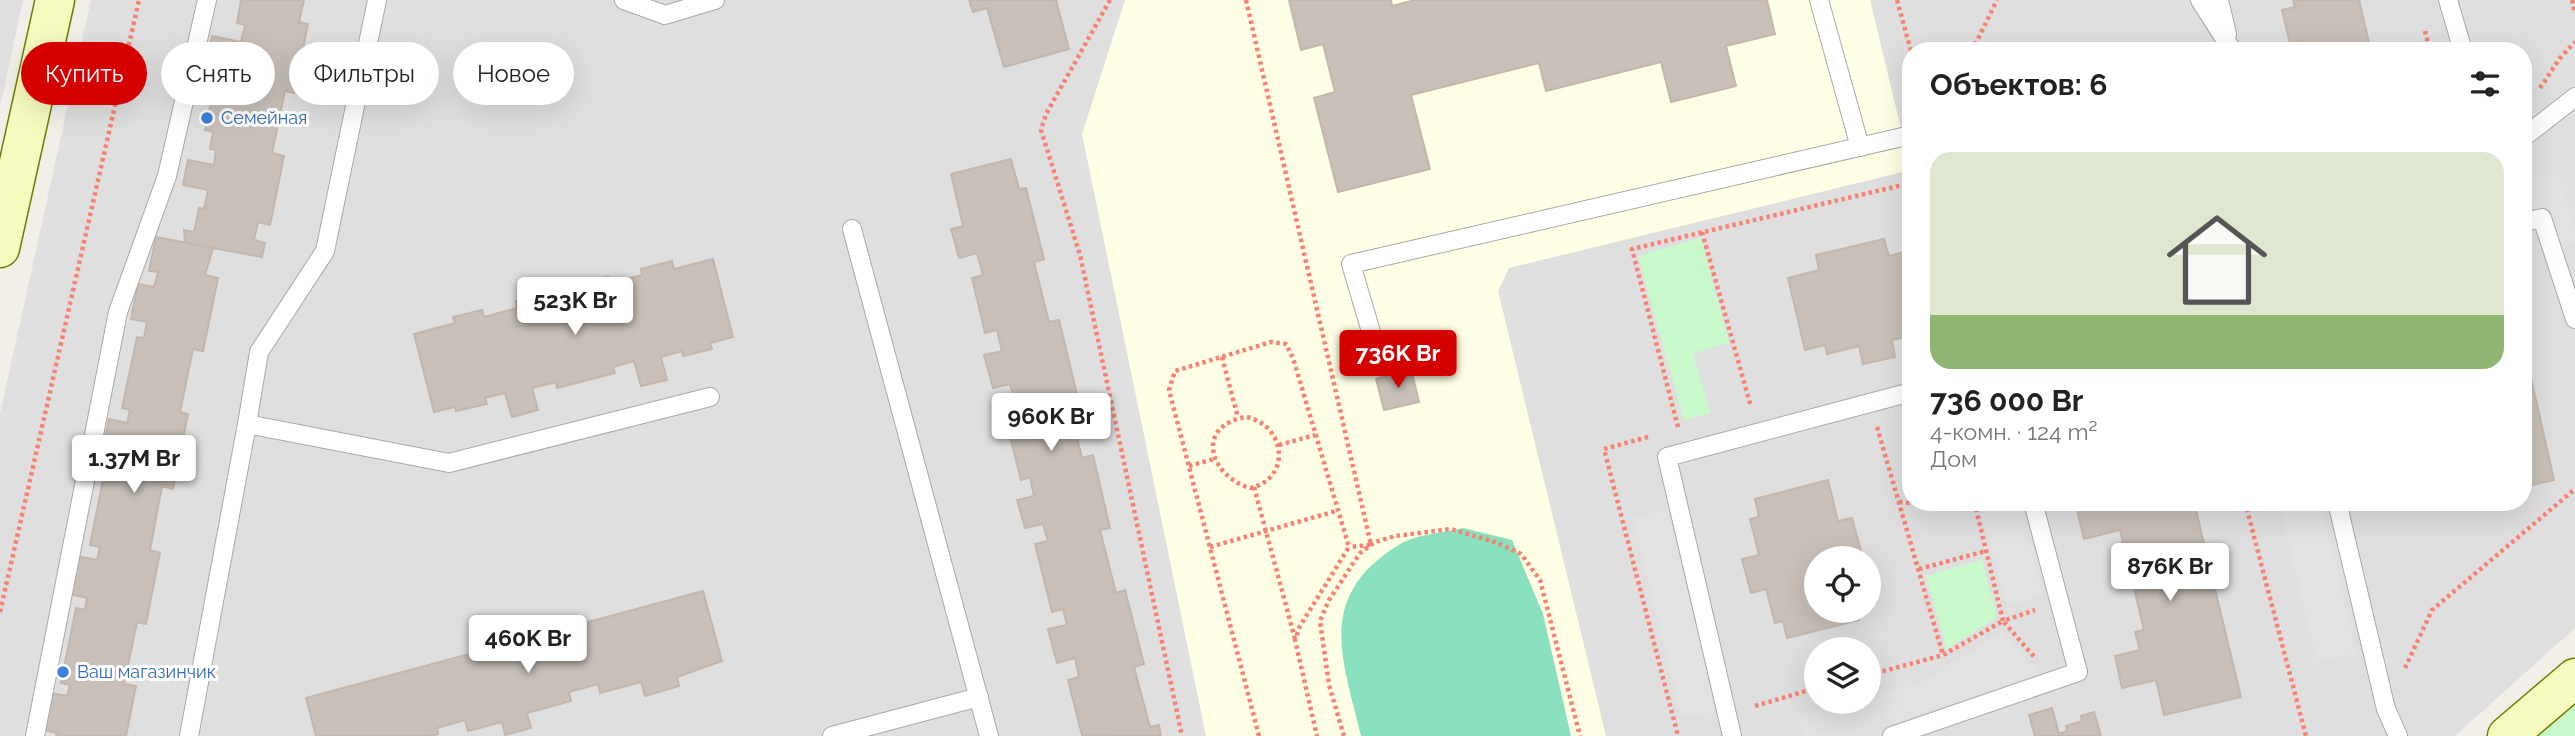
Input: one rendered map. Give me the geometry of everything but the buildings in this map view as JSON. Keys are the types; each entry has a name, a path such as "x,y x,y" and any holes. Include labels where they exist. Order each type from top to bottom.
{"main road":[{"path":"0,248 55,0"},
{"path":"2507,736 2575,678"}],"lane":[{"path":"35,736 118,312 167,176 207,0"},
{"path":"190,736 259,352 325,251 377,0"},
{"path":"624,0 665,15 715,0"},
{"path":"1819,0 1860,147"},
{"path":"2200,0 2223,42"},
{"path":"2220,0 2226,42"},
{"path":"2448,0 2460,42"},
{"path":"2532,131 2575,97"},
{"path":"1377,352 1351,264 1902,137"},
{"path":"2532,220 2542,218 2575,319"},
{"path":"852,229 989,736"},
{"path":"1732,736 1667,457 1902,394"},
{"path":"247,425 449,463 710,397"},
{"path":"1892,736 2078,673 2035,511"},
{"path":"2339,511 2386,709 2398,736"},
{"path":"832,736 979,697"}],"path":[{"path":"0,612 139,0"},
{"path":"1110,0 1046,114 1041,130 1080,255 1182,736"},
{"path":"1246,0 1371,545"},
{"path":"1897,0 1909,42"},
{"path":"1976,42 1997,0"},
{"path":"2572,0 2575,13"},
{"path":"1679,428 1632,249 1902,185"},
{"path":"1702,232 1752,409 1740,412"},
{"path":"1259,736 1170,390 1175,371 1271,342 1286,344 1293,358 1336,511 1349,547"},
{"path":"1222,357 1238,418"},
{"path":"1870,403 1943,655"},
{"path":"1238,418 1254,419 1268,426 1279,445 1277,464 1264,484 1254,487 1240,485 1227,478 1214,458 1213,443 1217,436 1223,426 1238,418"},
{"path":"1666,432 1691,425"},
{"path":"1279,445 1315,435"},
{"path":"1654,435 1604,449 1678,736"},
{"path":"1189,466 1214,458"},
{"path":"1254,487 1295,640 1317,736"},
{"path":"2386,709 2432,610 2575,489"},
{"path":"1210,547 1336,511"},
{"path":"1976,511 2003,621 2055,680"},
{"path":"2247,511 2306,736"},
{"path":"1349,547 1371,545 1395,536 1451,528 1495,542 1521,554 1540,580 1580,736"},
{"path":"1343,736 1329,685 1320,621 1329,600 1360,553 1371,545"},
{"path":"1295,640 1300,626 1349,547"},
{"path":"1919,569 1986,551"},
{"path":"1881,672 1943,655 2003,621"},
{"path":"1757,715 1755,705 1804,691"}],"shaded area":[{"path":"0,0 23,0 0,107"},
{"path":"91,0 2575,0 2575,628 2455,736 0,736 0,414 68,105 147,105 147,42 82,42"},
{"path":"1125,0 1870,0 1902,133 1902,172 1509,268 1498,291 1606,736 1206,736 1082,134"},
{"path":"2556,172 2575,229 2575,245 2550,253 2532,200 2532,180"},
{"path":"1668,510 1716,712 1682,718 1633,518"},
{"path":"1981,511 2021,511 2043,596 2007,606"},
{"path":"2281,511 2322,511 2357,653 2317,661"},
{"path":"2001,631 2040,674 1854,736 1804,736 1798,716 1881,714 1881,694 1924,682"}],"green space":[{"path":"1701,238 1729,343 1693,353 1710,413 1684,420 1638,256"},
{"path":"1463,528 1512,540 1543,614 1571,736 1361,736 1347,680 1342,630 1345,607 1355,585 1373,564 1400,544"},
{"path":"1982,560 1997,617 1947,649 1926,576"},
{"path":"2575,692 2575,736 2522,736"}],"place":[{"name":"Семейная","path":"207,118"},
{"name":"Ваш магазинчик","path":"63,672"}]}
